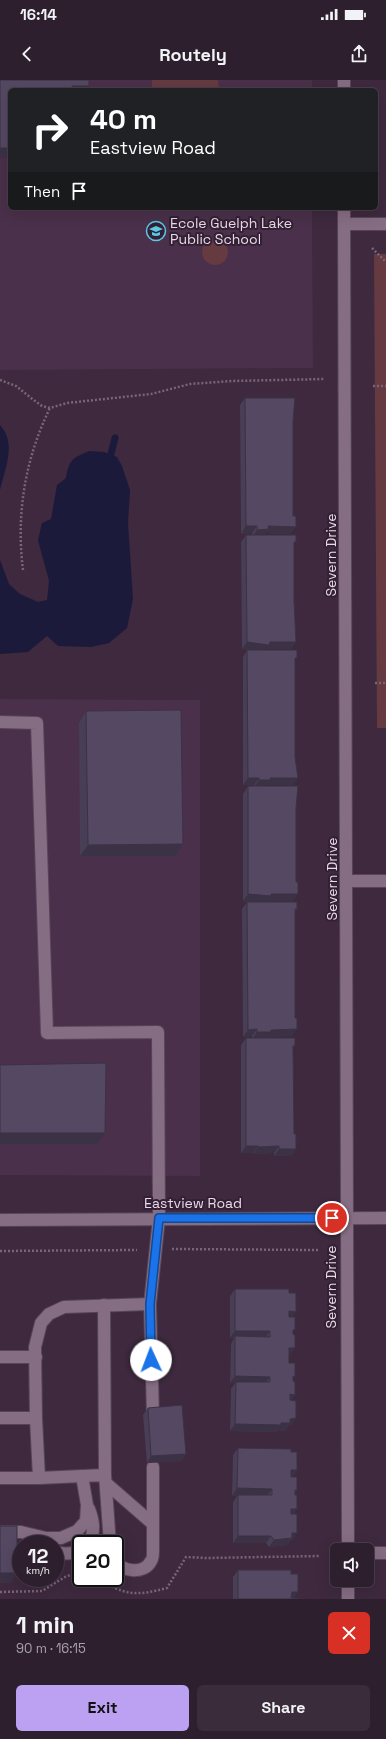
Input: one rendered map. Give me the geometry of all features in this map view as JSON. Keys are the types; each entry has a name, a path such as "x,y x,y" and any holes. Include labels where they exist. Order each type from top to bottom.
{"street":[{"name":"Severn Drive","path":"344,210 348,1543"},
{"path":"345,224 386,224"},
{"path":"0,722 37,723 47,1033 158,1032 159,1218 150,1304 153,1416"},
{"path":"347,881 386,881"},
{"name":"Eastview Road","path":"0,1220 386,1218"},
{"path":"39,1478 35,1347 41,1322 49,1314 64,1307 150,1304"},
{"path":"104,1305 106,1480 109,1535"},
{"path":"0,1357 36,1357"},
{"path":"0,1418 36,1418"},
{"path":"124,1569 133,1570 144,1568 152,1561 153,1467"},
{"path":"82,1476 87,1505 94,1525 93,1535"},
{"path":"0,1478 82,1476 106,1480 153,1524"},
{"path":"64,1537 77,1531 86,1521 87,1505"},
{"path":"0,1532 21,1532 29,1535"},
{"path":"374,1552 386,1552"},
{"path":"348,1587 348,1599"}],"path":[{"path":"372,248 386,262"},
{"path":"0,380 16,386 42,406 50,408 67,403 151,394 190,384 232,381 326,379"},
{"path":"373,386 386,386"},
{"path":"23,570 20,545 23,496 29,463 38,433 50,408"},
{"path":"375,683 386,683"},
{"path":"206,1558 320,1556"},
{"path":"0,1592 42,1591 72,1574"}],"shaded area":[{"name":"Ecole Guelph Lake Public School","path":"0,80 312,80 312,88 8,88 8,210 312,210 313,368 0,370"},
{"path":"152,80 218,80 219,88 152,88"},
{"path":"215,239 225,242 228,252 225,262 215,265 205,262 202,252 205,242"},
{"path":"374,254 386,254 386,728 377,728"},
{"path":"0,425 5,432 9,448 7,465 0,490"},
{"path":"89,451 104,452 117,457 122,466 130,490 128,523 133,599 127,628 109,643 91,647 58,646 47,636 28,652 0,654 0,560 9,584 20,594 38,602 47,600 49,581 38,540 42,523 51,519 57,485 66,478 70,463 75,458"},
{"path":"0,699 200,700 200,1176 0,1175"}],"building":[{"path":"0,80 89,80 89,86 72,86 72,88 8,88 8,148 0,148"},
{"path":"245,398 295,398 293,421 293,516 296,516 296,527 268,526 269,529 257,530 257,526 246,526"},
{"path":"246,535 296,535 296,542 294,542 294,601 296,642 270,642 269,645 247,642"},
{"path":"247,650 297,650 297,658 295,658 295,757 298,778 270,778 271,780 259,780 259,778 248,778"},
{"path":"181,710 183,844 88,845 86,711"},
{"path":"248,786 298,786 296,808 296,882 298,882 298,894 271,894 271,896 248,894"},
{"path":"247,902 297,902 297,909 295,909 295,1018 297,1018 297,1029 271,1030 271,1032 257,1032 257,1029 248,1030"},
{"path":"246,1038 295,1038 295,1046 293,1046 294,1134 296,1134 296,1149 279,1149 279,1146 246,1146"},
{"path":"106,1063 105,1133 0,1133 0,1065"},
{"path":"235,1289 289,1289 289,1293 296,1293 296,1312 289,1311 289,1317 295,1317 295,1330 293,1330 293,1334 295,1335 295,1348 289,1348 289,1363 295,1363 295,1377 293,1376 293,1381 295,1382 295,1395 290,1394 290,1400 296,1401 296,1418 290,1419 290,1423 281,1423 281,1425 235,1424 236,1382 270,1382 270,1377 235,1376 235,1336 270,1337 270,1331 235,1331"},
{"path":"182,1405 186,1454 151,1456 148,1408"},
{"path":"238,1448 291,1449 291,1452 297,1452 297,1470 291,1470 291,1477 297,1477 297,1490 295,1490 295,1495 297,1495 297,1509 291,1509 291,1514 297,1514 297,1533 292,1533 292,1538 274,1540 271,1536 238,1536 238,1495 272,1495 272,1489 237,1488"},
{"path":"0,1526 17,1526 17,1535 12,1535 12,1573 0,1573"},
{"path":"238,1570 291,1570 291,1574 298,1574 298,1592 292,1592 291,1598 298,1599 238,1599"}],"waterway":[{"path":"111,454 115,438"}],"place":[{"name":"Ecole Guelph Lake Public School","path":"156,231"}],"route":[{"path":"151,1360 150,1304 159,1218 332,1218"}]}
